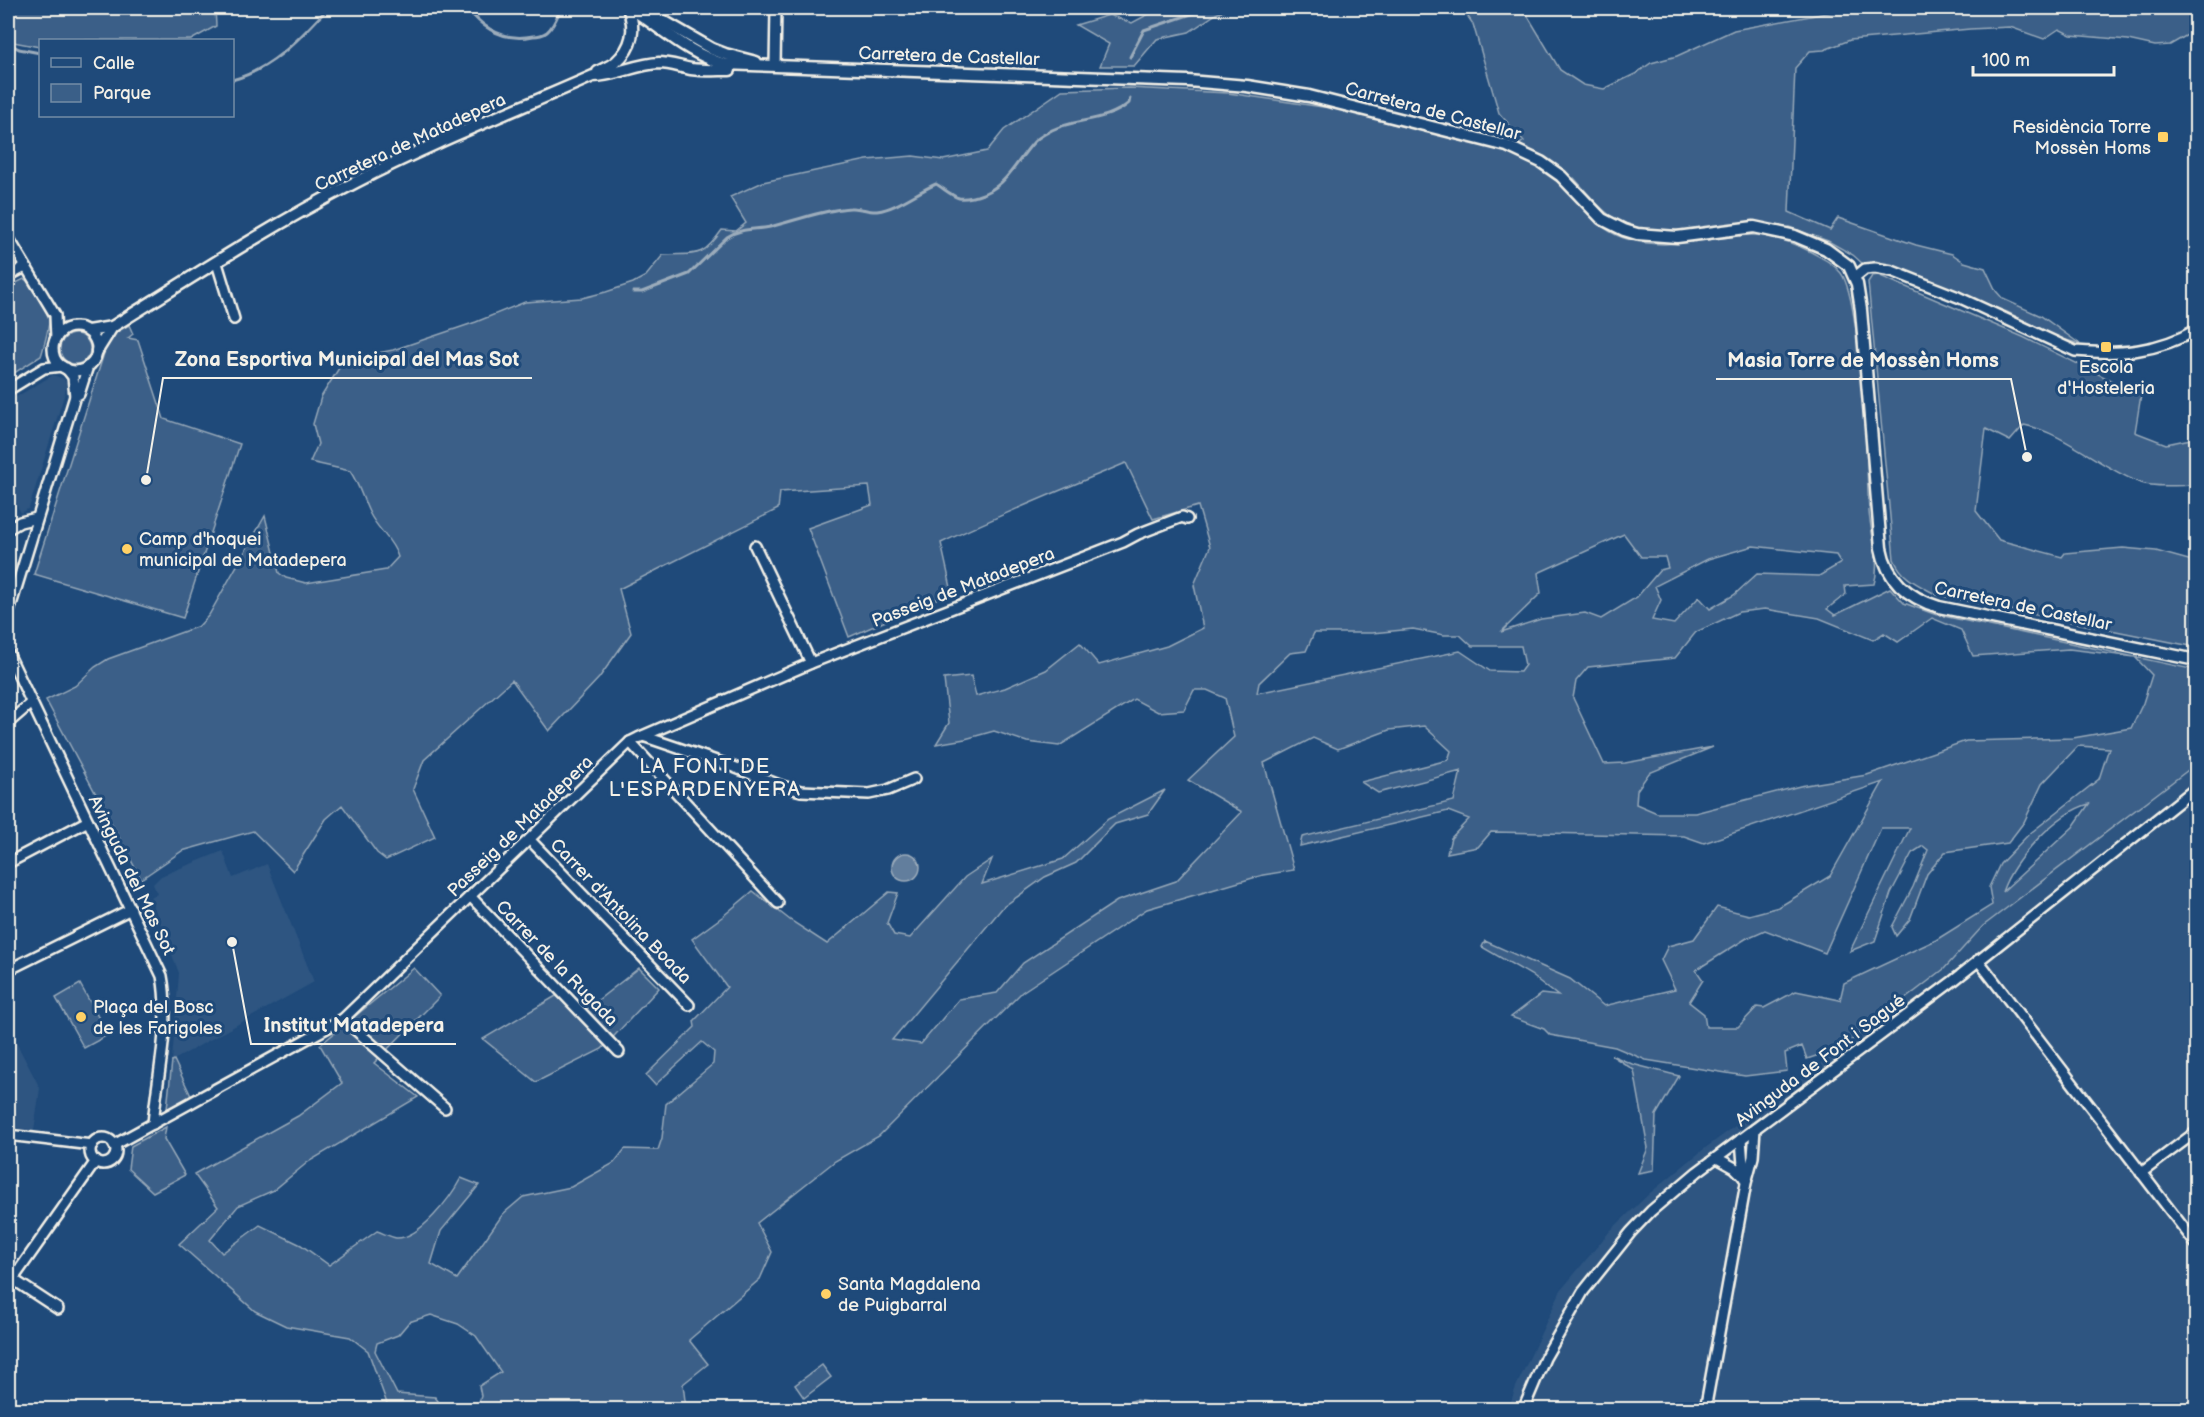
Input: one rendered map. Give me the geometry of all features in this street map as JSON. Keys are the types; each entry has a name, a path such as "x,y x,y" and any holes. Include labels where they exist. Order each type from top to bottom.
{"street":[{"name":"Carretera de Castellar","path":"629,8 689,49 713,61 746,66 1188,81 1247,86 1309,96 1507,146 1541,162 1561,176 1602,219 1624,230 1645,235 1677,237 1737,228 1765,228 1795,236 1826,249 1843,260 1855,277 1861,310 1881,548 1887,570 1898,585 1911,596 1938,607 2196,660"},
{"path":"593,76 615,63 629,45 633,24 629,8"},
{"name":"Carretera de Castellar","path":"641,8 712,49 771,66"},
{"path":"771,66 776,8"},
{"path":"654,15 663,25 682,38 689,49 680,58 667,63"},
{"name":"Carretera de Matadepera","path":"112,327 217,263 372,174 593,76 602,76 644,64 667,63 693,69 729,70 746,66"},
{"path":"8,237 55,315 82,329 95,340 97,351"},
{"path":"217,263 234,319"},
{"path":"8,276 25,267"},
{"path":"1855,277 1864,269 1875,267 1892,271 1958,297 2075,351 2143,351 2171,343 2196,330"},
{"path":"8,615 75,396 74,381 56,357 55,315"},
{"path":"44,368 55,343 68,329 112,327"},
{"path":"75,396 79,394 88,366 112,327"},
{"path":"8,390 44,368 64,367 78,370 88,366"},
{"name":"Passeig de Matadepera","path":"114,1145 343,1019 630,742 811,663 1182,517 1187,519"},
{"path":"8,529 20,522 37,518"},
{"path":"755,546 811,663"},
{"name":"Avinguda del Mas Sot","path":"8,653 162,976 165,993 153,1124"},
{"path":"8,723 31,703"},
{"path":"643,736 801,791 869,794 888,790 914,779"},
{"path":"630,742 778,903"},
{"name":"Avinguda de Font i Sagué","path":"1523,1410 1553,1341 1577,1301 1630,1232 1652,1211 1675,1190 1741,1139 1865,1048 2118,852 2196,788"},
{"path":"8,863 88,821"},
{"name":"Carrer d'Antolina Boada","path":"530,840 689,1005"},
{"name":"Carrer de la Rugada","path":"471,897 619,1052"},
{"path":"8,970 131,909"},
{"path":"1978,960 2196,1244"},
{"path":"343,1019 445,1108"},
{"path":"1744,1180 1753,1158 1755,1129"},
{"path":"2141,1173 2196,1132"},
{"path":"8,1135 92,1145"},
{"path":"103,1138 114,1145 115,1155 111,1161 102,1164 96,1161 91,1154 92,1145 96,1140 103,1138"},
{"path":"1705,1410 1744,1180 1741,1139"},
{"path":"1717,1158 1735,1168 1744,1180"},
{"path":"58,1309 9,1280 96,1161"}],"shaded area":[{"path":"53,375 64,379 67,386 29,508 21,513 8,490 8,402"},
{"path":"2196,764 2196,1409 1508,1410 1516,1387 1561,1290 1610,1231 1650,1193 1704,1149 1944,969 1983,926"},
{"path":"223,851 233,878 267,864 314,982 172,1061 179,973 150,897 157,894 153,884 161,876"},
{"path":"906,853 916,857 920,867 916,877 906,881 896,877 892,867 896,857"},
{"path":"8,1027 40,1088 34,1131 8,1127"}],"green space":[{"path":"8,8 215,8 216,26 193,39 39,39 39,47 8,41"},
{"path":"1160,8 1230,8 1216,14 1189,32 1157,39 1134,66 1100,66 1109,44 1076,25 1109,15 1132,23"},
{"path":"1462,8 1523,8 1560,70 1583,85 1604,89 1635,74 1651,63 1677,56 1734,30 1854,8 2196,8 2196,30 2170,45 2155,46 2128,40 2071,35 2059,29 2044,39 2010,27 1970,29 1850,40 1824,50 1810,51 1795,68 1789,212 1830,230 1838,218 1916,245 1952,254 1964,262 1985,268 1996,291 2003,299 2041,316 2080,344 2059,338 2007,312 1876,261 1864,265 1853,255 1828,241 1789,227 1653,231 1626,224 1608,214 1574,178 1565,188 1598,223 1624,238 1640,242 1671,244 1734,236 1766,236 1789,242 1811,252 1841,273 1851,300 1858,342 1865,416 1869,512 1875,549 1876,576 1874,584 1845,586 1846,594 1827,609 1835,615 1890,588 1904,603 1934,614 2196,670 2196,764 1983,926 1944,969 1827,1059 1828,1052 1807,1059 1802,1046 1785,1053 1787,1071 1745,1076 1646,1060 1615,1047 1550,1035 1544,1029 1511,1017 1541,994 1558,996 1531,975 1482,947 1485,941 1570,979 1604,1006 1675,989 1661,960 1668,946 1694,939 1717,907 1749,915 1779,907 1830,876 1883,782 1704,843 1684,836 1491,832 1478,847 1447,853 1451,838 1469,819 1448,811 1300,846 1302,837 1454,801 1461,771 1378,793 1361,782 1448,760 1451,751 1424,726 1389,730 1338,749 1313,738 1264,763 1294,870 1263,875 1147,909 1022,992 879,1136 835,1161 757,1223 772,1252 760,1279 689,1340 708,1364 683,1384 686,1409 477,1409 481,1396 479,1386 501,1372 476,1336 458,1324 431,1315 409,1322 398,1335 377,1343 375,1351 397,1394 435,1397 444,1409 389,1409 368,1351 350,1337 286,1326 255,1311 179,1244 218,1207 194,1174 298,1116 342,1083 320,1045 414,968 440,996 374,1063 418,1097 308,1162 274,1190 238,1206 210,1240 222,1253 260,1225 301,1245 329,1265 377,1231 396,1238 415,1232 434,1216 461,1178 479,1185 441,1231 431,1264 457,1279 503,1214 523,1197 571,1187 614,1163 625,1149 658,1150 662,1138 666,1104 713,1064 714,1052 702,1042 655,1085 646,1075 695,1027 694,1021 727,987 692,939 753,891 790,920 827,944 889,892 898,893 887,923 894,935 910,938 965,877 992,859 982,884 1063,859 1108,819 1165,790 1148,814 1115,824 1076,863 1045,877 1003,907 892,1040 921,1044 959,999 997,993 1023,963 1117,901 1176,881 1242,812 1188,780 1234,737 1225,698 1207,690 1194,690 1184,710 1158,712 1134,699 1059,746 1027,742 994,731 936,744 949,723 944,679 971,676 976,696 1005,688 1046,670 1080,643 1099,665 1167,646 1203,628 1194,585 1210,547 1198,506 1153,519 1126,463 941,543 952,592 849,637 808,528 872,505 869,486 780,492 778,509 619,589 631,633 599,678 549,731 512,680 424,760 413,789 435,837 386,860 377,853 342,805 326,819 293,871 253,831 182,851 141,879 46,700 75,686 95,667 108,659 199,626 209,615 265,516 279,573 286,578 306,583 386,570 398,557 393,545 370,514 350,471 310,462 318,444 313,424 321,397 344,360 393,350 476,322 525,302 582,298 633,283 646,276 663,255 697,253 709,246 722,230 736,231 746,223 730,197 763,182 867,160 913,156 943,160 987,151 1004,130 1062,90 1129,88 1228,93 1350,111 1393,124 1512,149 1524,141 1499,113 1473,24","holes":["1624,534 1641,557 1665,557 1668,568 1660,570 1637,597 1601,619 1585,613 1541,619 1501,632 1541,593 1538,573","1753,546 1836,555 1841,563 1819,576 1757,574 1734,595 1710,609 1699,597 1674,624 1652,620 1661,600 1655,586 1708,559","1765,609 1819,618 1873,640 1884,633 1898,642 1932,618 1961,630 1973,656 2069,649 2135,657 2152,675 2143,703 2131,728 2073,738 1966,741 1867,775 1800,786 1695,813 1657,813 1636,804 1637,790 1649,773 1713,747 1625,763 1604,764 1573,698 1576,681 1588,667 1675,658 1696,632 1739,612","1413,629 1444,635 1460,635 1472,646 1521,646 1525,665 1520,672 1490,671 1460,651 1257,693 1259,683 1290,653 1306,651 1314,633 1372,633","2078,746 2109,748 2099,779 2028,835 2000,864 1989,887 1992,905 1936,940 1844,983 1840,1000 1796,991 1764,1008 1757,1007 1738,1027 1706,1027 1704,1014 1689,1002 1703,980 1696,970 1747,938 1765,930 1825,953 1881,828 1910,828 1850,951 1875,941 1891,893 1912,853 1923,846 1928,850 1913,887 1892,927 1896,936 1910,919 1927,874 1945,852 2008,843 2024,822 2042,784","2089,804 2073,827 2002,892 2026,852 2037,839 2063,817"]},
{"path":"1878,275 2023,337 2141,395 2135,432 2166,444 2196,438 2196,485 2160,486 2147,485 2126,477 2054,435 2039,429 2024,425 2010,441 1986,429 1976,511 1999,540 2062,557 2065,553 2123,548 2156,551 2196,562 2196,647 1937,595 1912,581 1902,572 1894,559 1868,282 1872,276"},
{"path":"24,279 45,309 49,319 48,326 41,356 8,377 8,287"},
{"path":"129,325 133,334 128,338 138,340 164,419 240,444 183,618 34,574 107,344 115,333"},
{"path":"75,334 86,338 90,349 86,360 75,364 64,360 60,349 64,338"},
{"path":"639,968 659,988 602,1049 536,1082 483,1039 556,996 580,1014"},
{"path":"80,984 108,1035 84,1048 56,998"},
{"path":"1611,1055 1632,1064 1679,1076 1656,1115 1654,1170 1638,1173 1648,1148 1634,1070"},
{"path":"174,1060 191,1096 167,1109 172,1061"},
{"path":"166,1127 164,1139 185,1175 153,1192 128,1169 131,1146"},
{"path":"822,1365 831,1377 804,1398 795,1385"},
{"path":"1135,1400 1187,1408 1102,1409"}],"waterway":[{"path":"234,79 260,68 285,51 328,8"},
{"path":"467,8 488,28 504,36 513,37 540,35 547,32 561,8"},
{"path":"1130,57 1144,30 1209,8"},
{"path":"8,43 19,49 39,53"},
{"path":"633,292 642,292 689,274 727,237 737,232 770,227 840,209 874,211 885,209 936,184 959,198 977,196 1003,181 1039,137 1062,126 1111,114 1129,103 1130,98"}],"place":[{"name":"Residència Torre Mossèn Homs","path":"2163,137"},
{"name":"Escola d'Hosteleria","path":"2106,347"},
{"name":"Masia Torre de Mossèn Homs","path":"2027,457"},
{"name":"Zona Esportiva Municipal del Mas Sot","path":"146,480"},
{"name":"Camp d'hoquei municipal de Matadepera","path":"127,549"},
{"name":"Institut Matadepera","path":"232,942"},
{"name":"Plaça del Bosc de les Farigoles","path":"81,1017"},
{"name":"Santa Magdalena de Puigbarral","path":"826,1294"}],"district":[{"name":"LA FONT DE L'ESPARDENYERA","path":"705,778"}]}
